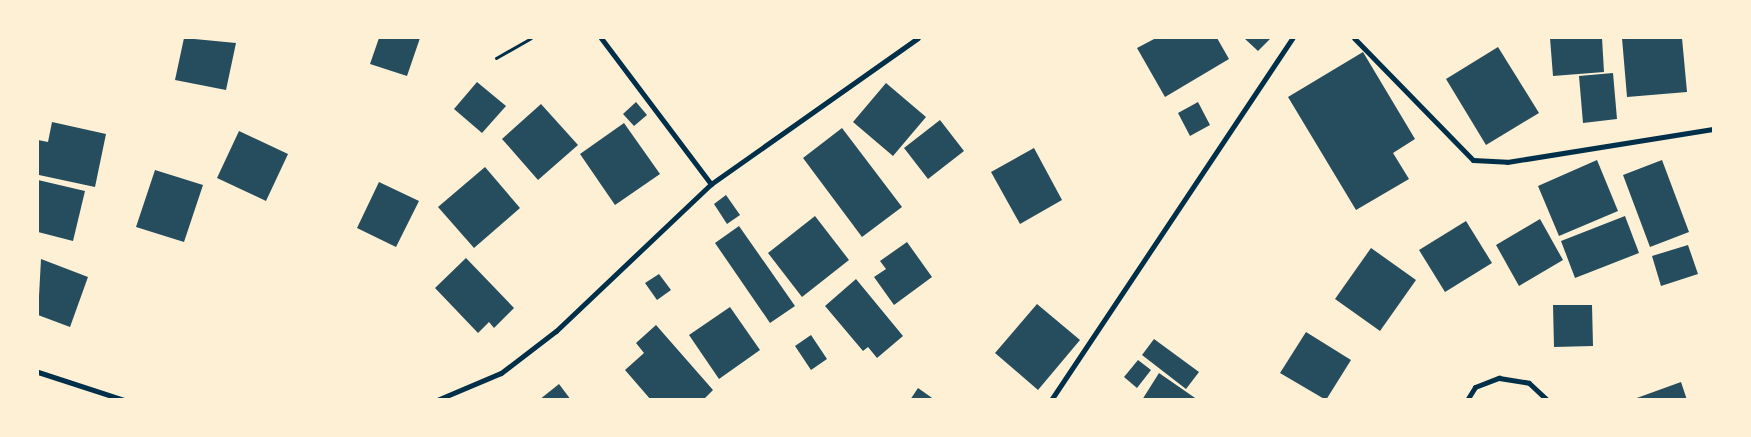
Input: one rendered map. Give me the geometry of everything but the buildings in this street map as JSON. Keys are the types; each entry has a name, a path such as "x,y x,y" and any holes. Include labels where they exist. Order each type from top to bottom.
{"street":[{"path":"601,38 711,184"},
{"path":"437,400 501,373 556,331 711,184 918,38"},
{"path":"1051,400 1292,38"},
{"path":"1354,38 1473,160 1507,162 1714,129"},
{"path":"38,372 124,400"},
{"path":"1467,400 1475,387 1499,378 1529,383 1547,400"}],"path":[{"path":"496,58 531,38"}]}
